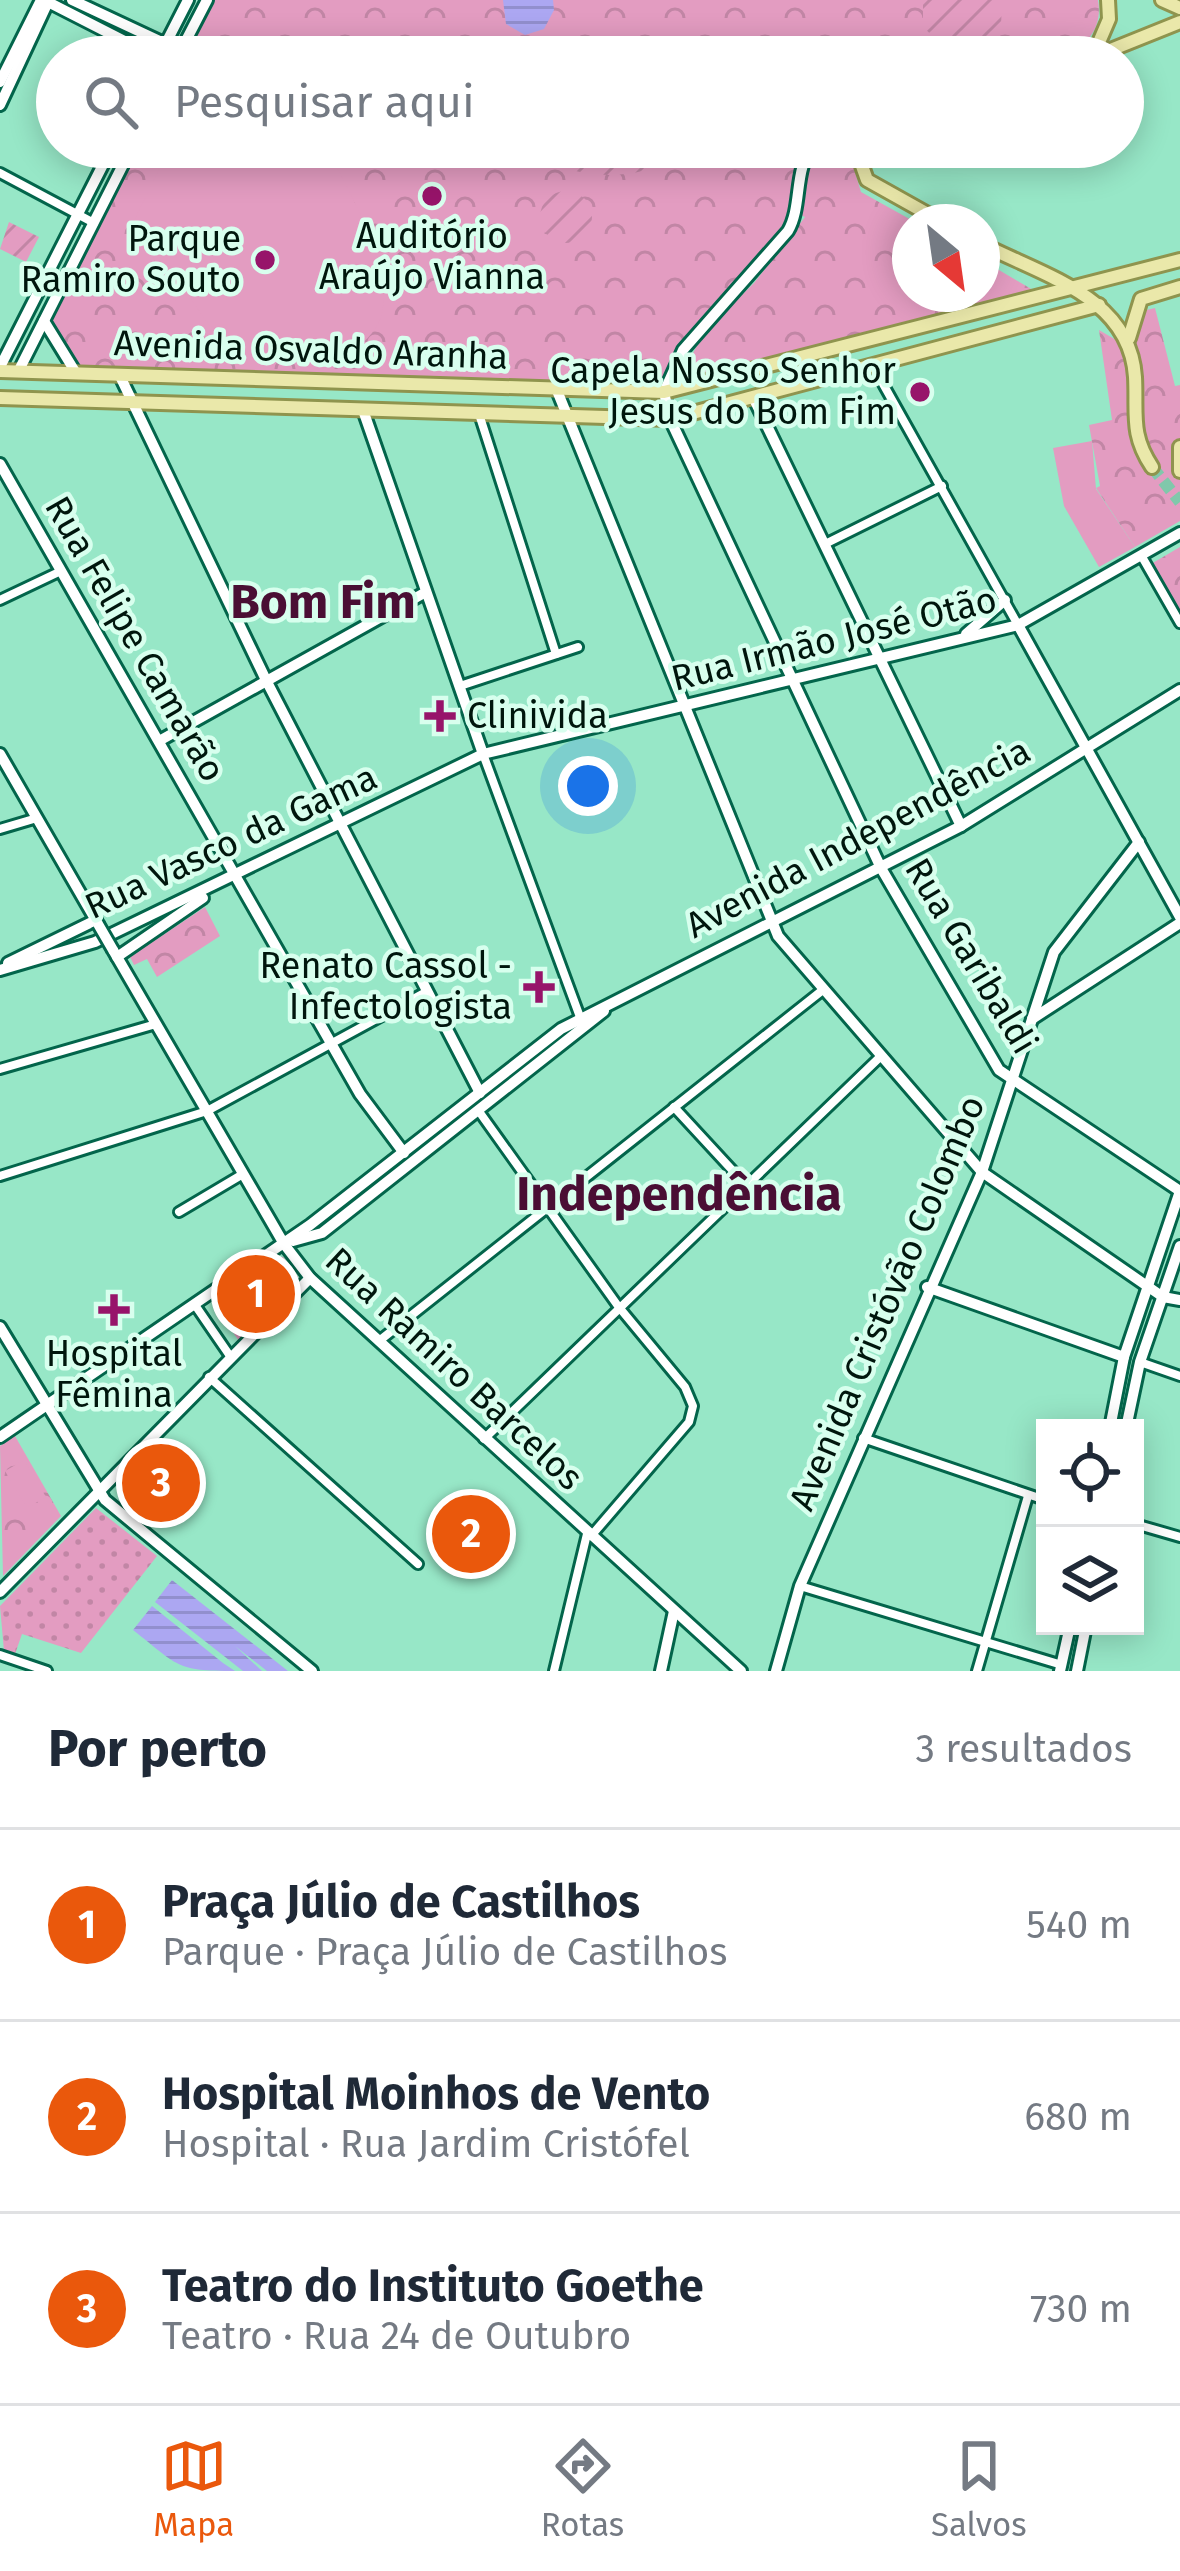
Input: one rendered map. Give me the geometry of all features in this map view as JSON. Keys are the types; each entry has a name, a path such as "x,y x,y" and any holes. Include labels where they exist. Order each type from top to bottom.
{"main road":[{"path":"1105,36 1111,0"},
{"path":"1162,0 1180,8"},
{"path":"1144,36 1180,22"},
{"path":"863,168 867,180 910,204"},
{"path":"1000,253 1099,305 1129,338"},
{"name":"Avenida Osvaldo Aranha","path":"0,369 664,392 1180,260"},
{"path":"1034,271 1045,293"},
{"path":"1152,466 1132,424 1135,382 1129,338 1141,299 1180,287"},
{"name":"Avenida Osvaldo Aranha","path":"0,398 670,419 1099,305"},
{"path":"1180,447 1180,472"}],"street":[{"path":"72,0 105,24"},
{"path":"171,36 188,0"},
{"path":"188,36 207,0"},
{"path":"47,1 129,36"},
{"path":"0,82 47,1"},
{"path":"0,104 47,1"},
{"path":"0,369 101,168"},
{"path":"18,372 122,168"},
{"path":"664,392 699,327 751,278 788,231 798,214 802,168"},
{"path":"0,173 94,223"},
{"path":"44,321 76,373"},
{"path":"17,332 20,339 33,342"},
{"path":"873,365 1180,920 1032,1019"},
{"path":"119,374 266,680 480,1093"},
{"path":"556,388 771,922 982,1172 1163,1297 1180,1300"},
{"name":"Rua Garibaldi","path":"664,392 670,419 881,868 999,1070 1180,1191"},
{"path":"753,397 961,826"},
{"path":"363,410 580,1017"},
{"path":"478,413 556,654"},
{"name":"Rua Felipe Camarão","path":"0,464 331,1044 404,1153"},
{"path":"824,544 942,487"},
{"name":"Rua Irmão José Otão","path":"483,754 1018,625 1180,532"},
{"path":"1141,555 1180,623"},
{"path":"0,600 62,571"},
{"path":"159,740 426,592"},
{"path":"963,636 1005,600"},
{"path":"460,686 578,647"},
{"name":"Avenida Independência","path":"0,1437 284,1244 580,1017 961,826 1180,689"},
{"name":"Rua Ramiro Barcelos","path":"0,754 305,1282 379,1341 589,1539 741,1671"},
{"name":"Rua Vasco da Gama","path":"0,969 95,942 483,754"},
{"path":"0,829 37,818"},
{"name":"Avenida Cristóvão Colombo","path":"776,1671 800,1586 927,1287 982,1172 1054,952 1139,842"},
{"path":"115,954 218,886"},
{"path":"0,969 97,922"},
{"path":"379,1341 824,988"},
{"path":"0,1175 207,1112 426,992"},
{"name":"Avenida Independência","path":"284,1244 322,1233 623,996"},
{"path":"0,1069 156,1024"},
{"path":"483,1440 881,1055"},
{"path":"674,1107 745,1184"},
{"path":"478,1110 618,1306 685,1387 693,1406 689,1422 589,1539 554,1671"},
{"path":"178,1212 243,1174"},
{"path":"1112,1419 1124,1357 1180,1191"},
{"path":"1128,1419 1139,1362 1180,1246"},
{"name":"Rua Ramiro Barcelos","path":"272,1252 286,1255 305,1282"},
{"path":"0,1592 305,1282"},
{"path":"927,1287 1124,1357"},
{"path":"195,1305 230,1356"},
{"path":"0,1327 98,1492 312,1671"},
{"path":"1139,1362 1180,1376"},
{"path":"209,1377 418,1564"},
{"path":"862,1438 1036,1498"},
{"path":"977,1671 1028,1496"},
{"path":"1144,1526 1180,1537"},
{"path":"800,1586 1061,1668 1068,1635"},
{"path":"661,1671 670,1628 679,1615"},
{"path":"1077,1671 1084,1635"},
{"path":"0,1655 47,1671"}],"green space":[{"path":"213,0 1098,0 1099,10 1090,36 195,36"},
{"path":"923,0 1002,0 1001,27 994,36 933,36 923,27"},
{"path":"127,168 854,168 861,192 892,209 892,312 948,312 678,382 704,332 754,283 805,217 794,212 690,335 661,385 81,368 51,320"},
{"name":"Parque Ramiro Souto","path":"160,168 337,168 377,259 383,283 378,324 347,358 242,354 243,344 210,326 187,294 174,301 146,243 128,233"},
{"path":"564,168 652,168 613,175"},
{"path":"566,191 584,199 592,217 584,235 566,243 548,235 540,217 548,199"},
{"path":"9,222 39,237 26,262 0,249"},
{"path":"1000,271 1033,290 1000,299"},
{"path":"1155,308 1175,386 1180,385 1180,521 1135,547 1096,488 1100,486 1089,425 1112,420 1099,330 1128,347 1142,311"},
{"path":"1092,441 1096,489 1135,547 1099,567 1064,506 1053,448"},
{"path":"1180,547 1180,618 1151,564"},
{"path":"205,907 220,936 157,977 147,959 134,965 130,957"},
{"path":"275,1257 283,1257 298,1277 297,1286 239,1341 213,1303"},
{"path":"15,1436 61,1516 3,1576 0,1446"},
{"path":"24,1460 46,1497 27,1508 5,1471"},
{"path":"96,1508 157,1556 81,1653 22,1634 15,1654 4,1651 0,1606"}],"shaded area":[{"path":"503,0 553,0 554,10 544,29 525,35 506,24"},
{"path":"172,1580 288,1671 267,1671 235,1646 262,1671 243,1671 155,1602"},
{"path":"152,1606 235,1671 188,1668 160,1652 133,1630"}],"tunnel":[{"path":"1152,467 1180,502"}],"place":[{"name":"Auditório Araújo Vianna","path":"432,196"},
{"name":"Parque Ramiro Souto","path":"265,260"},
{"name":"Capela Nosso Senhor Jesus do Bom Fim","path":"920,392"},
{"name":"Clinivida","path":"440,716"},
{"name":"Renato Cassol - Infectologista","path":"539,987"},
{"name":"Praça Júlio de Castilhos","path":"256,1294"},
{"name":"Hospital Fêmina","path":"114,1310"},
{"name":"Teatro do Instituto Goethe","path":"161,1483"},
{"name":"Hospital Moinhos de Vento","path":"471,1534"}],"district":[{"name":"Bom Fim","path":"323,602"},
{"name":"Independência","path":"679,1194"}]}
